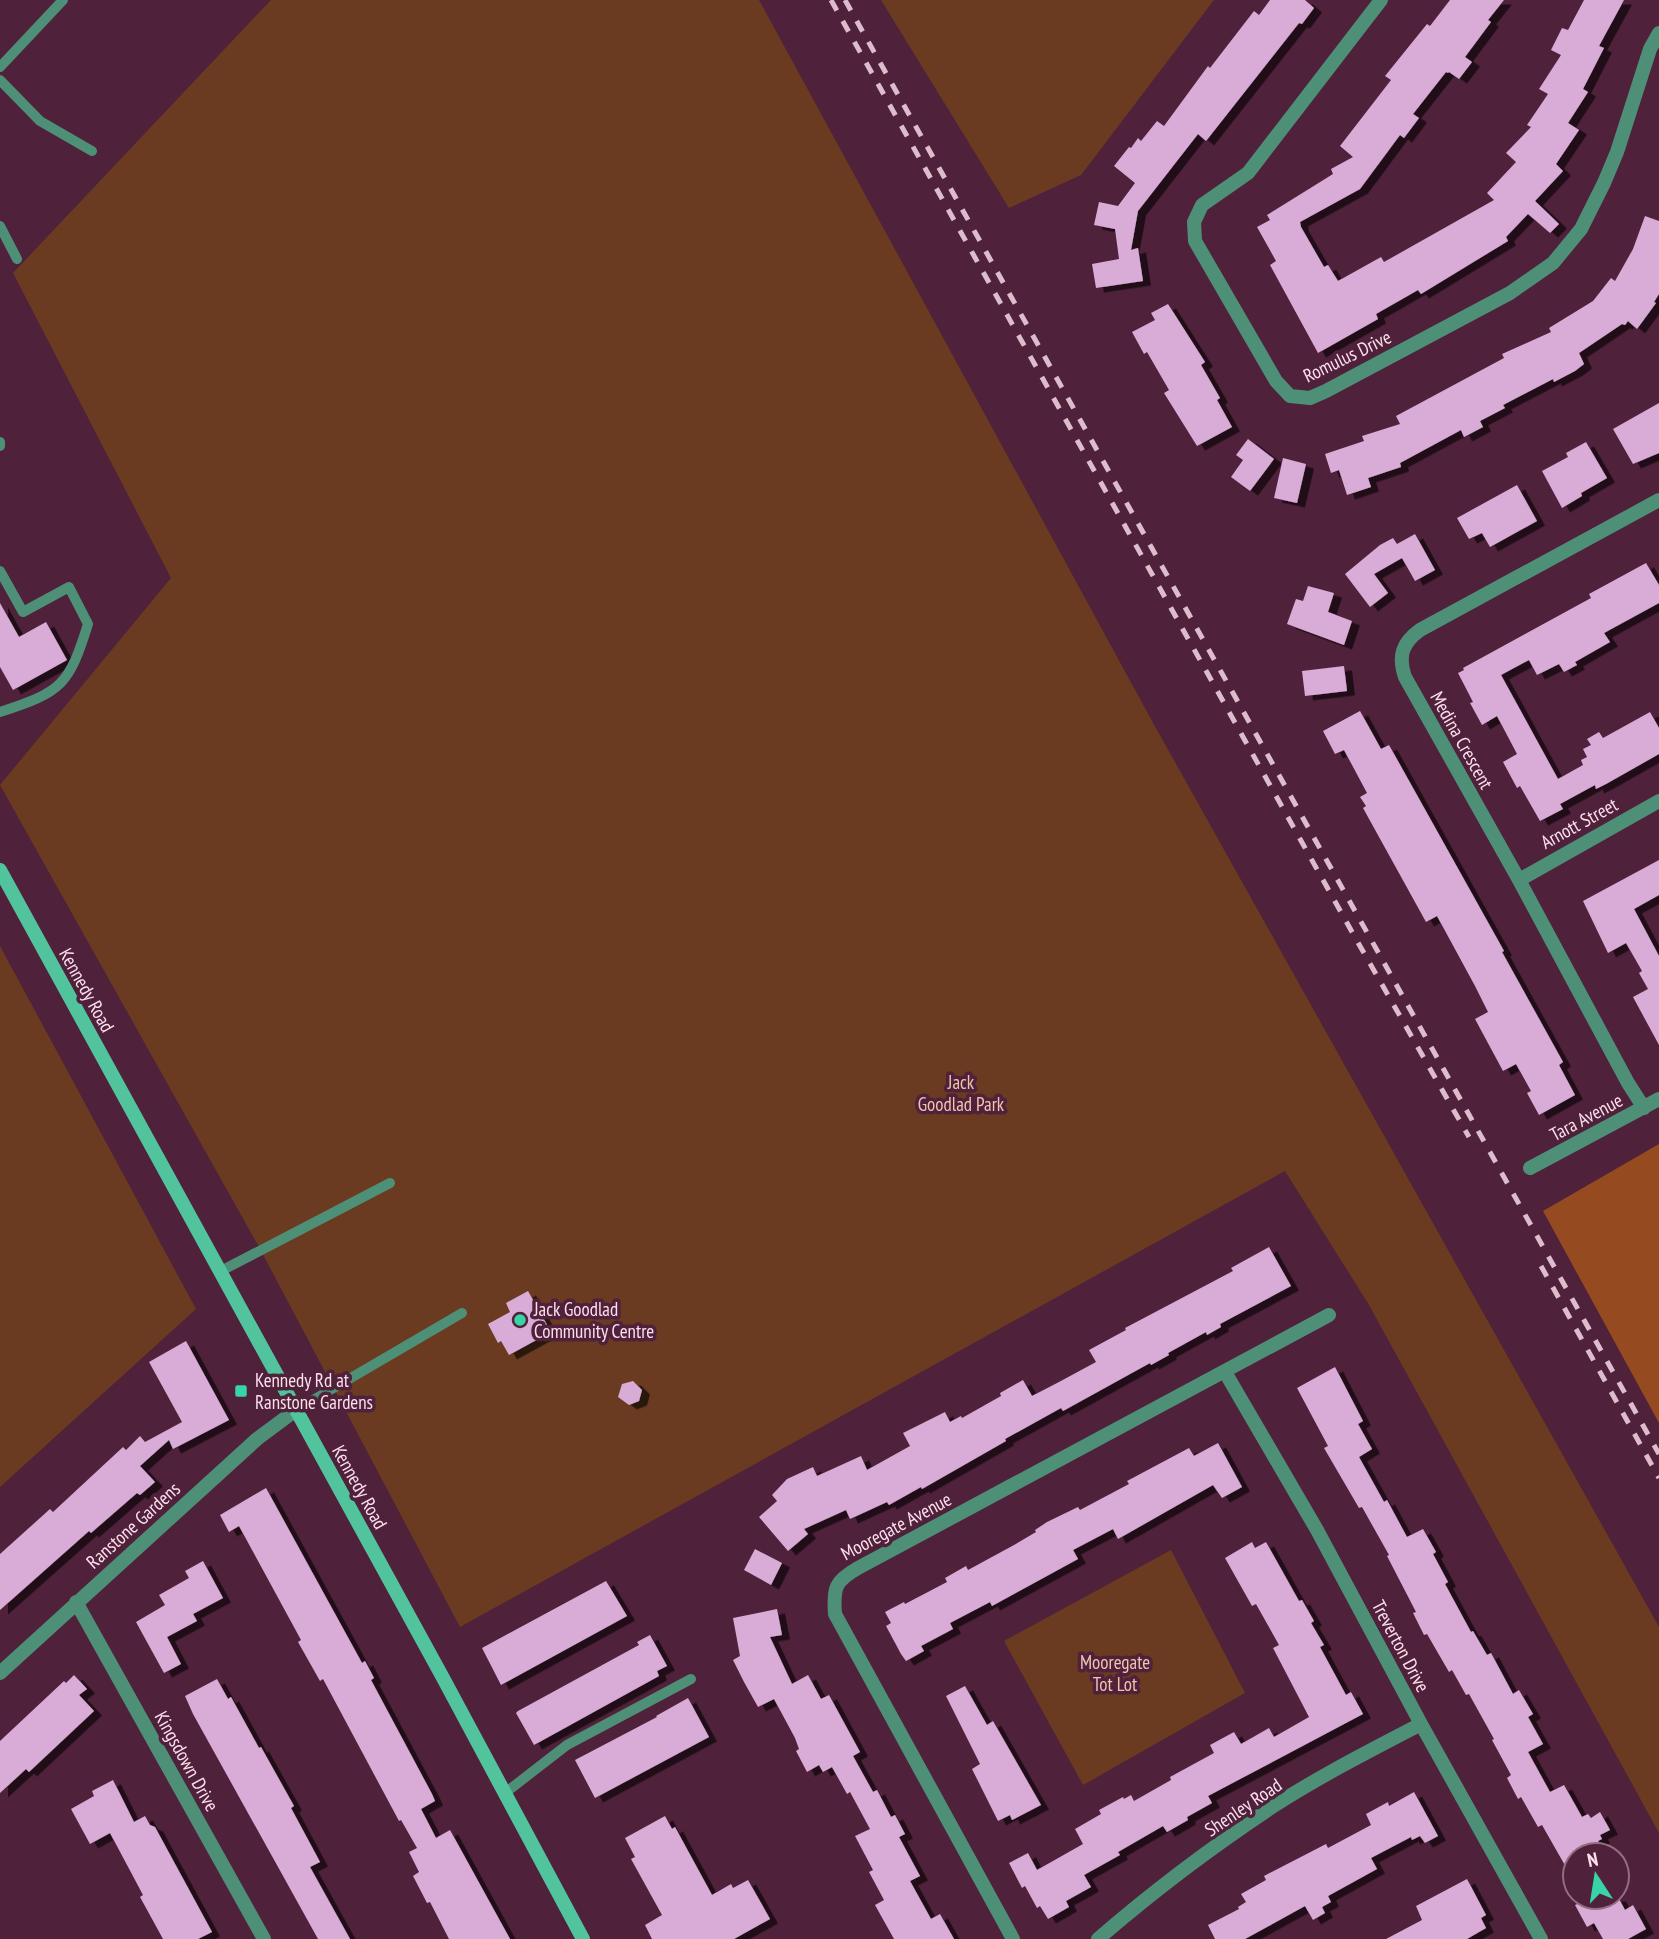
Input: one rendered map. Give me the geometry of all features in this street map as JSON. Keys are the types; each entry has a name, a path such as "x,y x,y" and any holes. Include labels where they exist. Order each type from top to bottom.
{"main road":[{"name":"Kennedy Road","path":"0,870 583,1939"}],"street":[{"name":"Romulus Drive","path":"1381,0 1248,173 1202,205 1194,222 1195,241 1276,381 1290,396 1310,398 1326,391 1510,293 1553,263 1581,229 1604,183 1617,152 1650,49 1659,33"},
{"name":"Medina Crescent","path":"1644,1108 1405,677 1401,651 1408,639 1420,631 1659,500"},
{"name":"Arnott Street","path":"1519,880 1659,801"},
{"name":"Tara Avenue","path":"1530,1168 1659,1099"},
{"name":"Mooregate Avenue","path":"1013,1939 835,1614 833,1594 842,1578 858,1568 1329,1315"},
{"name":"Treverton Drive","path":"1225,1372 1317,1530 1541,1939"},
{"name":"Ranstone Gardens","path":"0,1673 257,1439 296,1410"},
{"name":"Kingsdown Drive","path":"76,1602 262,1938"},
{"name":"Shenley Road","path":"1097,1939 1272,1807 1421,1724"}],"lane":[{"path":"0,67 60,4 48,0"},
{"path":"0,80 40,121 92,151"},
{"path":"0,226 17,258"},
{"path":"0,571 23,612 69,587 88,624 76,660 59,686 38,700 0,712"},
{"path":"219,1272 390,1183"},
{"path":"296,1410 462,1312"},
{"path":"505,1793 567,1745 691,1679"}],"green space":[{"name":"Jack Goodlad Park","path":"271,0 759,0 1152,721 1659,1627 1659,1833 1369,1305 1285,1171 460,1627 259,1247 0,785 171,578 13,273"},
{"path":"881,0 1214,0 1081,175 1009,208"},
{"path":"0,946 196,1309 0,1487"},
{"name":"Mooregate Tot Lot","path":"1171,1550 1245,1693 1083,1785 1004,1641"}],"shaded area":[{"path":"1659,1144 1659,1423 1543,1211"}],"building":[{"path":"1270,0 1305,0 1314,8 1302,24 1299,23 1206,141 1198,134 1138,211 1131,250 1138,248 1143,281 1096,288 1092,264 1119,259 1115,229 1094,225 1099,202 1118,206 1135,183 1114,166 1129,147 1131,148 1138,138 1141,141 1157,121 1164,126 1208,66 1210,68 1254,11 1259,15"},
{"path":"1450,0 1504,0 1465,57 1472,62 1459,79 1446,72 1413,114 1419,118 1404,138 1400,135 1360,189 1300,222 1301,227 1324,267 1328,265 1338,281 1381,257 1384,262 1494,200 1487,193 1516,162 1506,153 1531,127 1527,125 1548,94 1539,89 1561,55 1551,50 1562,28 1568,30 1584,0 1624,0 1599,46 1604,48 1583,89 1588,92 1568,123 1579,130 1556,164 1563,171 1535,201 1559,224 1550,233 1528,214 1506,237 1508,241 1421,294 1418,290 1376,314 1378,319 1318,353 1270,265 1276,261 1257,227 1270,220 1267,215 1333,174 1331,169 1353,157 1340,146 1391,80 1385,76"},
{"path":"1645,216 1659,221 1659,294 1654,302 1656,303 1637,329 1628,321 1625,325 1622,324 1579,353 1584,364 1575,371 1554,382 1553,379 1503,405 1505,408 1480,421 1483,427 1464,437 1461,430 1400,463 1401,467 1368,478 1371,487 1347,495 1339,470 1331,473 1325,454 1364,441 1362,436 1400,424 1396,416 1504,358 1502,354 1551,332 1549,328 1593,301 1611,278 1615,281 1633,249"},
{"path":"1168,304 1205,362 1201,365 1220,398 1217,400 1232,427 1197,446 1164,393 1169,390 1132,332 1155,320 1151,313"},
{"path":"1659,403 1659,453 1633,464 1613,429"},
{"path":"1248,439 1274,459 1250,491 1231,477 1243,460 1236,455"},
{"path":"1586,442 1607,478 1562,508 1542,471 1568,457 1566,453"},
{"path":"1283,458 1306,464 1297,503 1274,498"},
{"path":"1517,485 1537,521 1490,547 1482,533 1469,539 1457,518"},
{"path":"1415,534 1435,570 1415,581 1402,558 1374,574 1388,593 1370,607 1345,574 1380,545 1393,538 1397,544"},
{"path":"1646,563 1659,585 1659,603 1604,633 1610,642 1575,662 1577,665 1564,672 1559,664 1537,675 1529,660 1501,675 1558,779 1583,765 1581,760 1587,757 1583,749 1591,745 1587,739 1599,732 1603,738 1650,712 1659,728 1659,754 1606,784 1596,789 1595,785 1560,804 1563,809 1540,821 1503,762 1517,754 1497,716 1482,725 1458,673 1591,598 1589,594"},
{"path":"1308,586 1334,593 1328,612 1352,621 1344,645 1287,624 1296,599 1303,601"},
{"path":"0,603 19,637 46,622 67,660 13,690 0,667"},
{"path":"1344,666 1347,691 1305,696 1302,671"},
{"path":"1360,711 1381,749 1389,745 1563,1062 1559,1065 1575,1095 1539,1115 1527,1093 1531,1091 1516,1064 1503,1071 1475,1019 1488,1012 1475,986 1437,916 1426,922 1363,808 1366,806 1360,797 1367,793 1344,750 1335,754 1323,731"},
{"path":"1659,860 1659,895 1634,909 1659,956 1659,1045 1633,997 1648,989 1639,973 1642,971 1626,943 1608,953 1583,901"},
{"path":"1269,1247 1291,1286 1151,1365 1150,1363 1063,1411 1061,1408 922,1489 921,1487 889,1505 887,1502 850,1519 846,1510 804,1529 808,1534 788,1551 759,1517 777,1501 772,1495 787,1479 813,1467 817,1476 861,1456 867,1470 910,1446 903,1433 945,1412 950,1422 961,1416 962,1418 1023,1380 1032,1396 1059,1382 1096,1362 1089,1350 1233,1271 1231,1268"},
{"name":"Jack Goodlad Community Centre","path":"528,1291 551,1332 509,1355 501,1341 498,1343 488,1324 510,1312 506,1303"},
{"path":"186,1341 229,1420 173,1449 169,1440 140,1466 155,1482 140,1495 137,1493 91,1533 89,1531 0,1610 0,1554 50,1509 53,1512 123,1447 126,1450 140,1436 145,1442 182,1422 149,1362"},
{"path":"1335,1367 1363,1421 1358,1424 1372,1449 1359,1457 1384,1502 1387,1500 1407,1537 1423,1529 1448,1582 1445,1584 1471,1632 1473,1631 1487,1655 1491,1653 1513,1694 1519,1690 1533,1714 1528,1717 1543,1744 1528,1752 1550,1792 1564,1785 1582,1817 1588,1814 1591,1818 1600,1812 1610,1830 1600,1835 1602,1839 1561,1841 1561,1858 1542,1825 1538,1827 1521,1797 1518,1799 1507,1778 1511,1775 1492,1740 1494,1739 1469,1694 1466,1695 1452,1670 1449,1672 1427,1634 1424,1635 1413,1613 1416,1612 1387,1556 1389,1555 1324,1448 1328,1446 1297,1388"},
{"path":"633,1381 642,1390 639,1401 629,1405 618,1397 622,1384"},
{"path":"1218,1443 1242,1487 1222,1498 1213,1485 1118,1539 1113,1529 1073,1550 1078,1559 992,1606 990,1602 950,1623 953,1629 921,1646 924,1651 906,1661 901,1654 886,1626 891,1623 885,1612 947,1582 945,1578 966,1566 968,1570 1014,1545 1047,1522 1078,1507 1080,1510 1129,1484 1127,1481 1189,1448 1194,1456"},
{"path":"266,1488 362,1663 365,1661 374,1678 371,1680 432,1794 435,1801 421,1809 436,1838 450,1830 510,1939 449,1939 430,1902 427,1903 413,1876 419,1872 409,1852 417,1848 401,1820 399,1821 323,1679 320,1681 298,1642 301,1640 239,1526 229,1532 220,1515"},
{"path":"1252,1542 1255,1548 1266,1542 1299,1601 1302,1600 1314,1621 1311,1623 1324,1645 1320,1647 1346,1695 1351,1692 1363,1714 1208,1796 1212,1803 1167,1832 1163,1826 1118,1852 1120,1855 1084,1875 1091,1887 1066,1901 1069,1907 1048,1919 1040,1906 1037,1908 1025,1886 1022,1888 1009,1863 1028,1853 1037,1870 1083,1844 1075,1829 1101,1814 1099,1810 1123,1797 1124,1799 1131,1795 1134,1801 1171,1780 1170,1777 1214,1753 1210,1745 1234,1732 1241,1744 1269,1728 1274,1737 1309,1717 1273,1648 1279,1645 1256,1604 1252,1606 1225,1558"},
{"path":"755,1549 782,1563 771,1585 744,1570"},
{"path":"203,1561 223,1598 193,1614 197,1621 167,1637 181,1664 164,1673 136,1622 165,1605 159,1595 189,1578 185,1571"},
{"path":"606,1581 627,1616 501,1685 482,1648"},
{"path":"777,1609 782,1635 770,1637 792,1684 808,1675 821,1699 829,1695 860,1752 853,1756 873,1792 877,1790 891,1817 895,1815 905,1834 899,1837 920,1876 910,1881 931,1919 940,1914 954,1939 894,1939 875,1905 884,1900 869,1872 873,1870 855,1836 870,1829 850,1792 847,1794 832,1767 823,1772 819,1765 807,1772 796,1751 799,1749 795,1738 774,1699 758,1707 744,1682 733,1660 740,1656 733,1618"},
{"path":"650,1635 667,1666 657,1671 659,1676 534,1745 516,1713 518,1711 639,1645 637,1642"},
{"path":"74,1675 87,1689 79,1695 94,1711 29,1772 26,1769 0,1793 0,1741 64,1681 66,1683"},
{"path":"217,1679 228,1699 231,1697 294,1806 291,1808 320,1862 310,1867 350,1939 318,1939 193,1714 185,1696"},
{"path":"965,1686 987,1725 993,1721 1041,1805 1012,1820 1010,1815 998,1821 972,1769 980,1764 946,1696"},
{"path":"688,1698 709,1737 595,1798 575,1760"},
{"path":"113,1780 134,1822 145,1816 150,1825 155,1827 212,1932 198,1939 163,1939 110,1833 90,1844 71,1809 94,1796 92,1791"},
{"path":"1414,1792 1438,1836 1425,1843 1420,1836 1412,1840 1411,1837 1371,1858 1377,1869 1328,1896 1331,1902 1322,1907 1325,1913 1313,1920 1305,1906 1245,1939 1215,1939 1208,1925 1239,1909 1238,1907 1246,1902 1241,1894 1266,1880 1264,1876 1326,1844 1328,1848 1371,1825 1366,1814 1388,1802 1389,1806"},
{"path":"665,1816 672,1829 675,1827 712,1895 731,1884 733,1888 748,1880 770,1919 734,1939 652,1939 645,1925 662,1915 631,1859 635,1857 625,1838"},
{"path":"1467,1879 1486,1915 1481,1918 1486,1928 1467,1939 1386,1939 1422,1920 1416,1906"},
{"path":"1633,1905 1646,1929 1628,1939 1603,1939 1594,1923 1587,1927 1578,1911 1631,1911"}],"railway":[{"path":"831,0 1469,1137"},
{"path":"845,0 1659,1454"},
{"path":"1541,1266 1659,1478"}],"place":[{"name":"Jack Goodlad Community Centre","path":"520,1320"},
{"name":"Kennedy Rd at Ranstone Gardens","path":"241,1391"}]}
